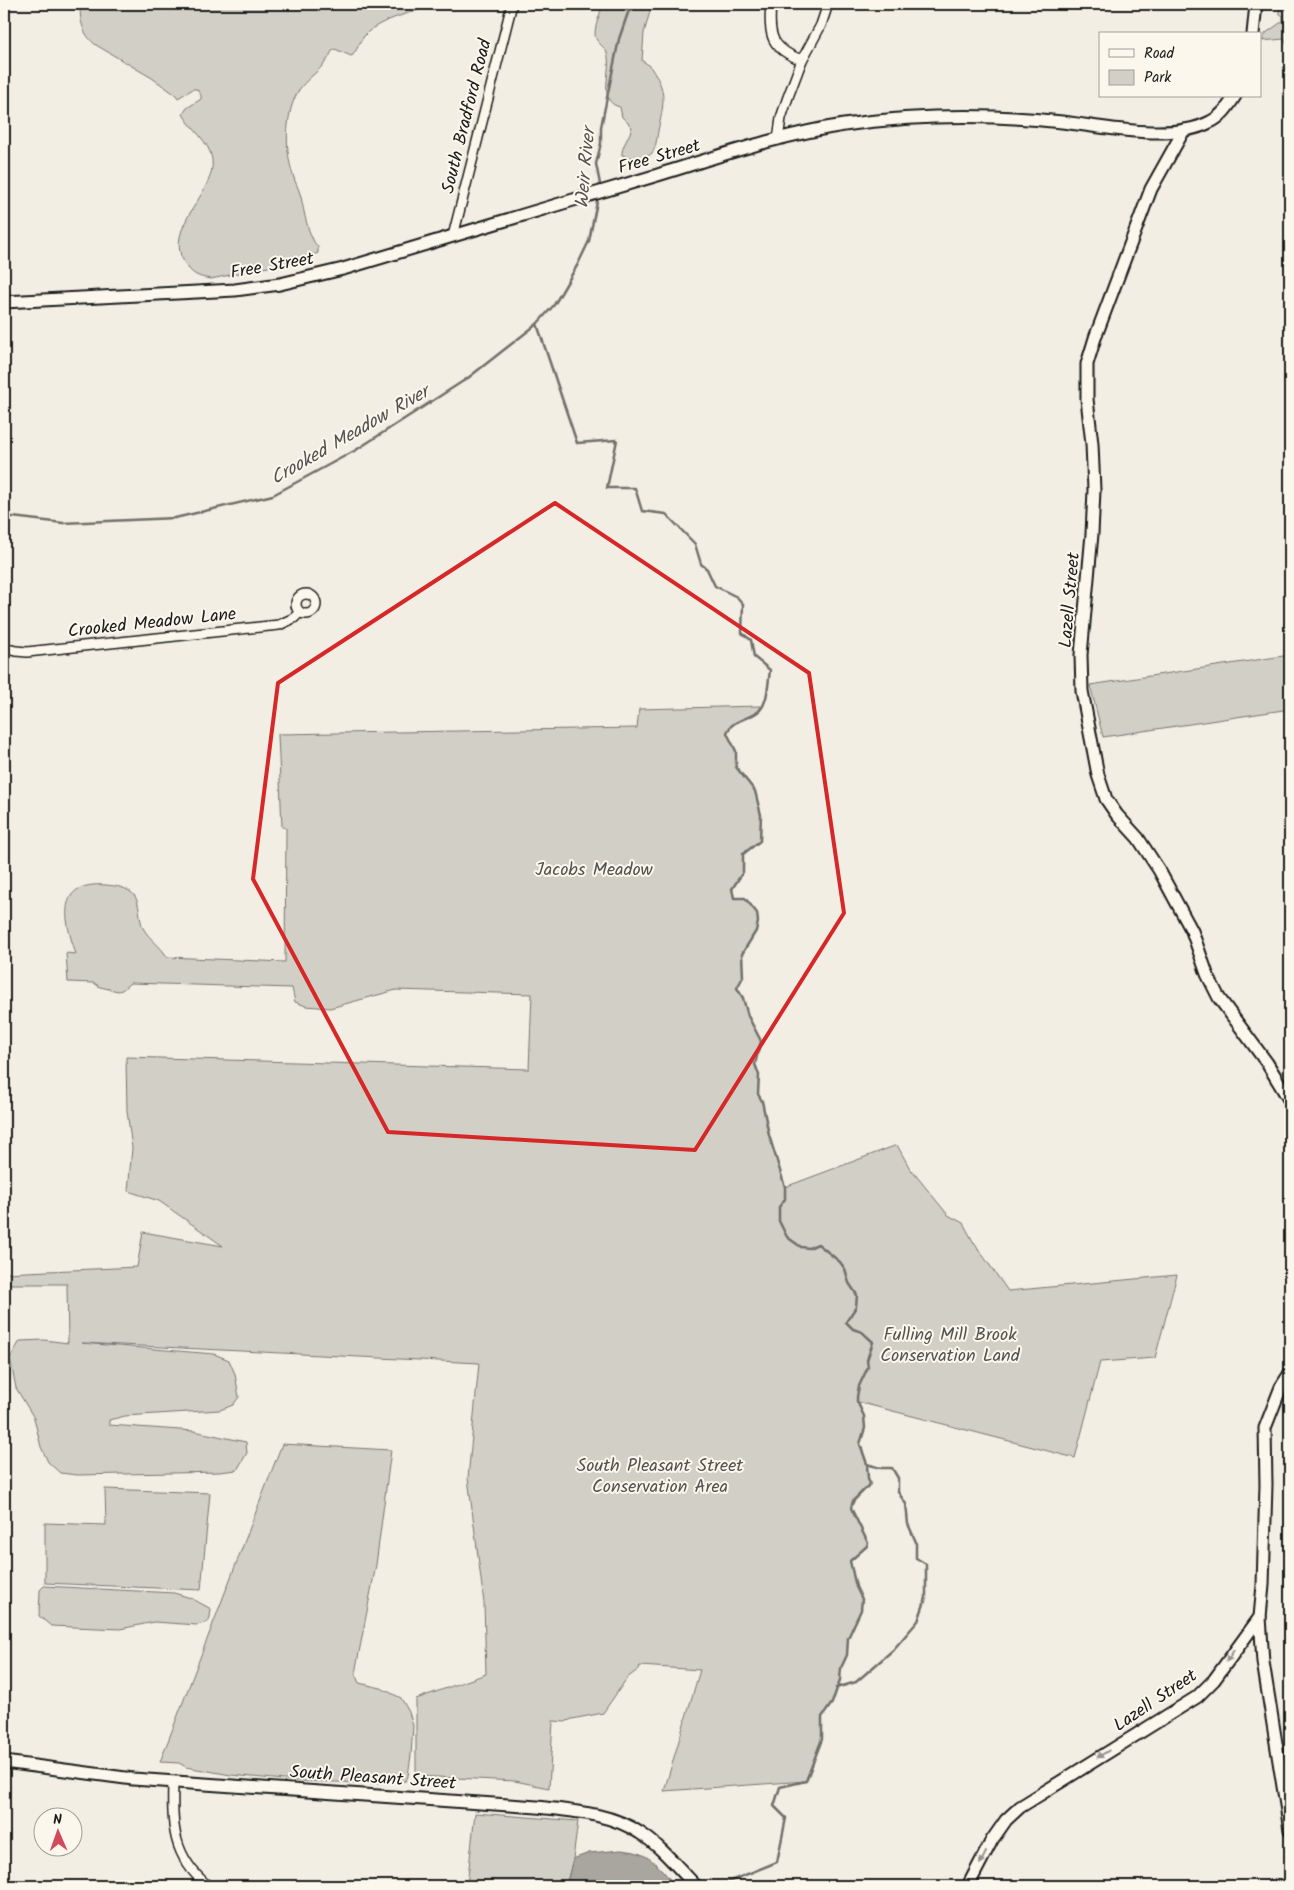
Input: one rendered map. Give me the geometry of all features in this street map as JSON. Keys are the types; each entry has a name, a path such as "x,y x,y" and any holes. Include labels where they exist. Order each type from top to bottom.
{"street":[{"name":"South Bradford Road","path":"453,236 512,4"},
{"path":"771,4 772,35 779,49 788,55 802,60"},
{"path":"778,140 781,118 802,60 821,25 828,4"},
{"path":"1253,32 1256,4"},
{"path":"1184,130 1210,122 1220,116 1234,98"},
{"name":"Free Street","path":"4,302 184,294 258,288 334,271 778,140 841,126 896,119 967,117 1052,121 1156,132 1184,130"},
{"name":"Lazell Street","path":"1184,130 1151,189 1087,364 1087,399 1092,444 1094,490 1081,655 1082,691 1098,775 1106,799 1117,815 1138,838 1159,870 1192,931 1206,974 1219,998 1267,1063 1290,1101"},
{"name":"Crooked Meadow Lane","path":"4,648 27,652 279,625 294,618 300,612"},
{"name":"Lazell Street","path":"968,1886 992,1840 1013,1812 1196,1697 1214,1680 1260,1618 1264,1585 1265,1428 1281,1387 1290,1373"},
{"path":"1260,1618 1260,1637 1265,1678 1290,1830"},
{"name":"South Pleasant Street","path":"4,1764 22,1764 173,1782 537,1807 585,1813 612,1820 640,1833 659,1847 696,1886"},
{"path":"173,1782 172,1822 176,1842 189,1867 208,1886"}],"highlighted area":[{"path":"555,503 809,673 844,913 695,1150 388,1132 253,879 278,683"}],"green space":[{"path":"80,4 437,4 380,24 365,35 351,56 335,49 296,95 292,104 287,135 290,166 301,197 307,223 318,247 318,253 301,260 211,279 193,273 184,262 179,249 180,236 185,223 207,184 211,171 212,159 207,146 183,114 187,108 201,99 201,95 197,89 193,89 178,98 152,78 96,45 91,41 83,27"},
{"path":"602,4 652,4 644,33 642,61 650,66 658,79 663,100 655,145 652,153 646,157 633,158 622,155 632,127 622,117 620,107 613,104 609,99 607,92 607,53 595,37"},
{"path":"1280,4 1290,4 1290,51 1284,39 1262,41 1266,33 1283,21 1283,16 1279,13"},
{"path":"1290,655 1290,709 1103,737 1090,685"},
{"path":"761,706 755,714 734,724 727,733 736,751 736,767 755,791 761,815 760,841 743,855 743,871 733,890 734,898 745,898 757,913 758,922 756,931 742,954 743,977 737,988 743,998 748,1016 761,1041 755,1064 759,1075 758,1094 762,1101 769,1135 785,1187 897,1145 909,1167 948,1215 963,1223 974,1243 1008,1291 1177,1275 1155,1358 1100,1362 1075,1458 858,1402 864,1416 865,1428 860,1444 866,1460 870,1483 851,1508 868,1543 850,1561 856,1587 862,1599 861,1610 848,1638 847,1655 841,1668 840,1680 832,1703 822,1717 822,1739 806,1781 664,1791 700,1670 640,1666 639,1669 627,1678 603,1713 565,1722 553,1721 549,1788 515,1781 416,1776 416,1699 486,1674 484,1603 468,1478 479,1363 82,1343 214,1354 229,1360 235,1374 239,1397 233,1405 220,1410 125,1416 109,1420 109,1425 194,1431 246,1442 247,1453 237,1470 219,1472 77,1475 60,1473 48,1462 41,1447 34,1418 16,1388 10,1358 20,1341 44,1340 68,1343 67,1284 4,1284 4,1273 137,1267 143,1232 223,1246 159,1201 128,1191 132,1148 127,1111 126,1057 529,1069 532,994 396,990 330,1008 306,1006 295,1002 292,988 130,983 118,991 100,987 94,983 68,982 66,953 76,954 68,928 67,905 71,896 78,889 90,885 121,887 128,890 136,898 143,928 167,957 285,962 286,828 282,827 278,734 637,728 639,709"},
{"path":"282,1444 391,1450 376,1565 356,1676 359,1683 381,1688 401,1698 409,1712 413,1726 411,1755 406,1781 375,1783 295,1781 231,1775 186,1767 179,1763 160,1762"},
{"path":"105,1489 210,1493 201,1590 45,1583 45,1523 106,1525"},
{"path":"44,1586 174,1593 191,1598 211,1609 210,1617 208,1622 197,1625 154,1622 120,1629 51,1626 39,1616 40,1590"},
{"path":"475,1813 578,1821 573,1859 566,1886 467,1886"}],"shaded area":[{"path":"621,1850 636,1852 649,1858 663,1871 674,1886 566,1886 573,1859 589,1853"}],"waterway":[{"name":"Weir River","path":"599,189 600,184 596,164 601,143 601,127 619,39 631,4"},
{"name":"Crooked Meadow River","path":"4,516 63,523 175,518 273,495 356,450 468,378 537,324 554,305 578,264 589,241 598,197"},
{"path":"537,324 577,443 617,440 607,488 635,488 642,511 666,514 695,544 701,564 707,569 715,586 737,597 743,604 742,633 751,640 754,657 770,670 767,692 762,707 755,714 736,722 729,728 727,733 736,751 736,767 755,791 761,815 760,841 743,854 743,872 732,889 734,898 745,898 757,913 758,922 756,931 742,954 743,977 737,988 743,998 748,1016 761,1041 755,1064 759,1075 758,1094 762,1101 769,1135 785,1187 785,1199 779,1207 779,1221 787,1237 801,1247 809,1248 818,1244 840,1262 845,1269 849,1283 857,1295 856,1307 846,1322 873,1342 867,1360 868,1367 859,1386 857,1397 864,1416 865,1428 860,1444 867,1464 870,1484 853,1501 851,1508 868,1543 850,1561 856,1587 862,1599 861,1610 848,1638 847,1655 841,1668 840,1680 832,1703 822,1717 822,1739 806,1781 780,1787 774,1806 786,1818 777,1862 718,1886"},
{"path":"836,1688 856,1682 893,1650 918,1621 926,1598 926,1564 916,1558 916,1542 908,1524 906,1504 898,1492 898,1478 892,1468 880,1468 867,1464"}],"park label":[{"name":"Jacobs Meadow","path":"594,869"},
{"name":"Fulling Mill Brook Conservation Land","path":"950,1344"},
{"name":"South Pleasant Street Conservation Area","path":"660,1475"}]}
